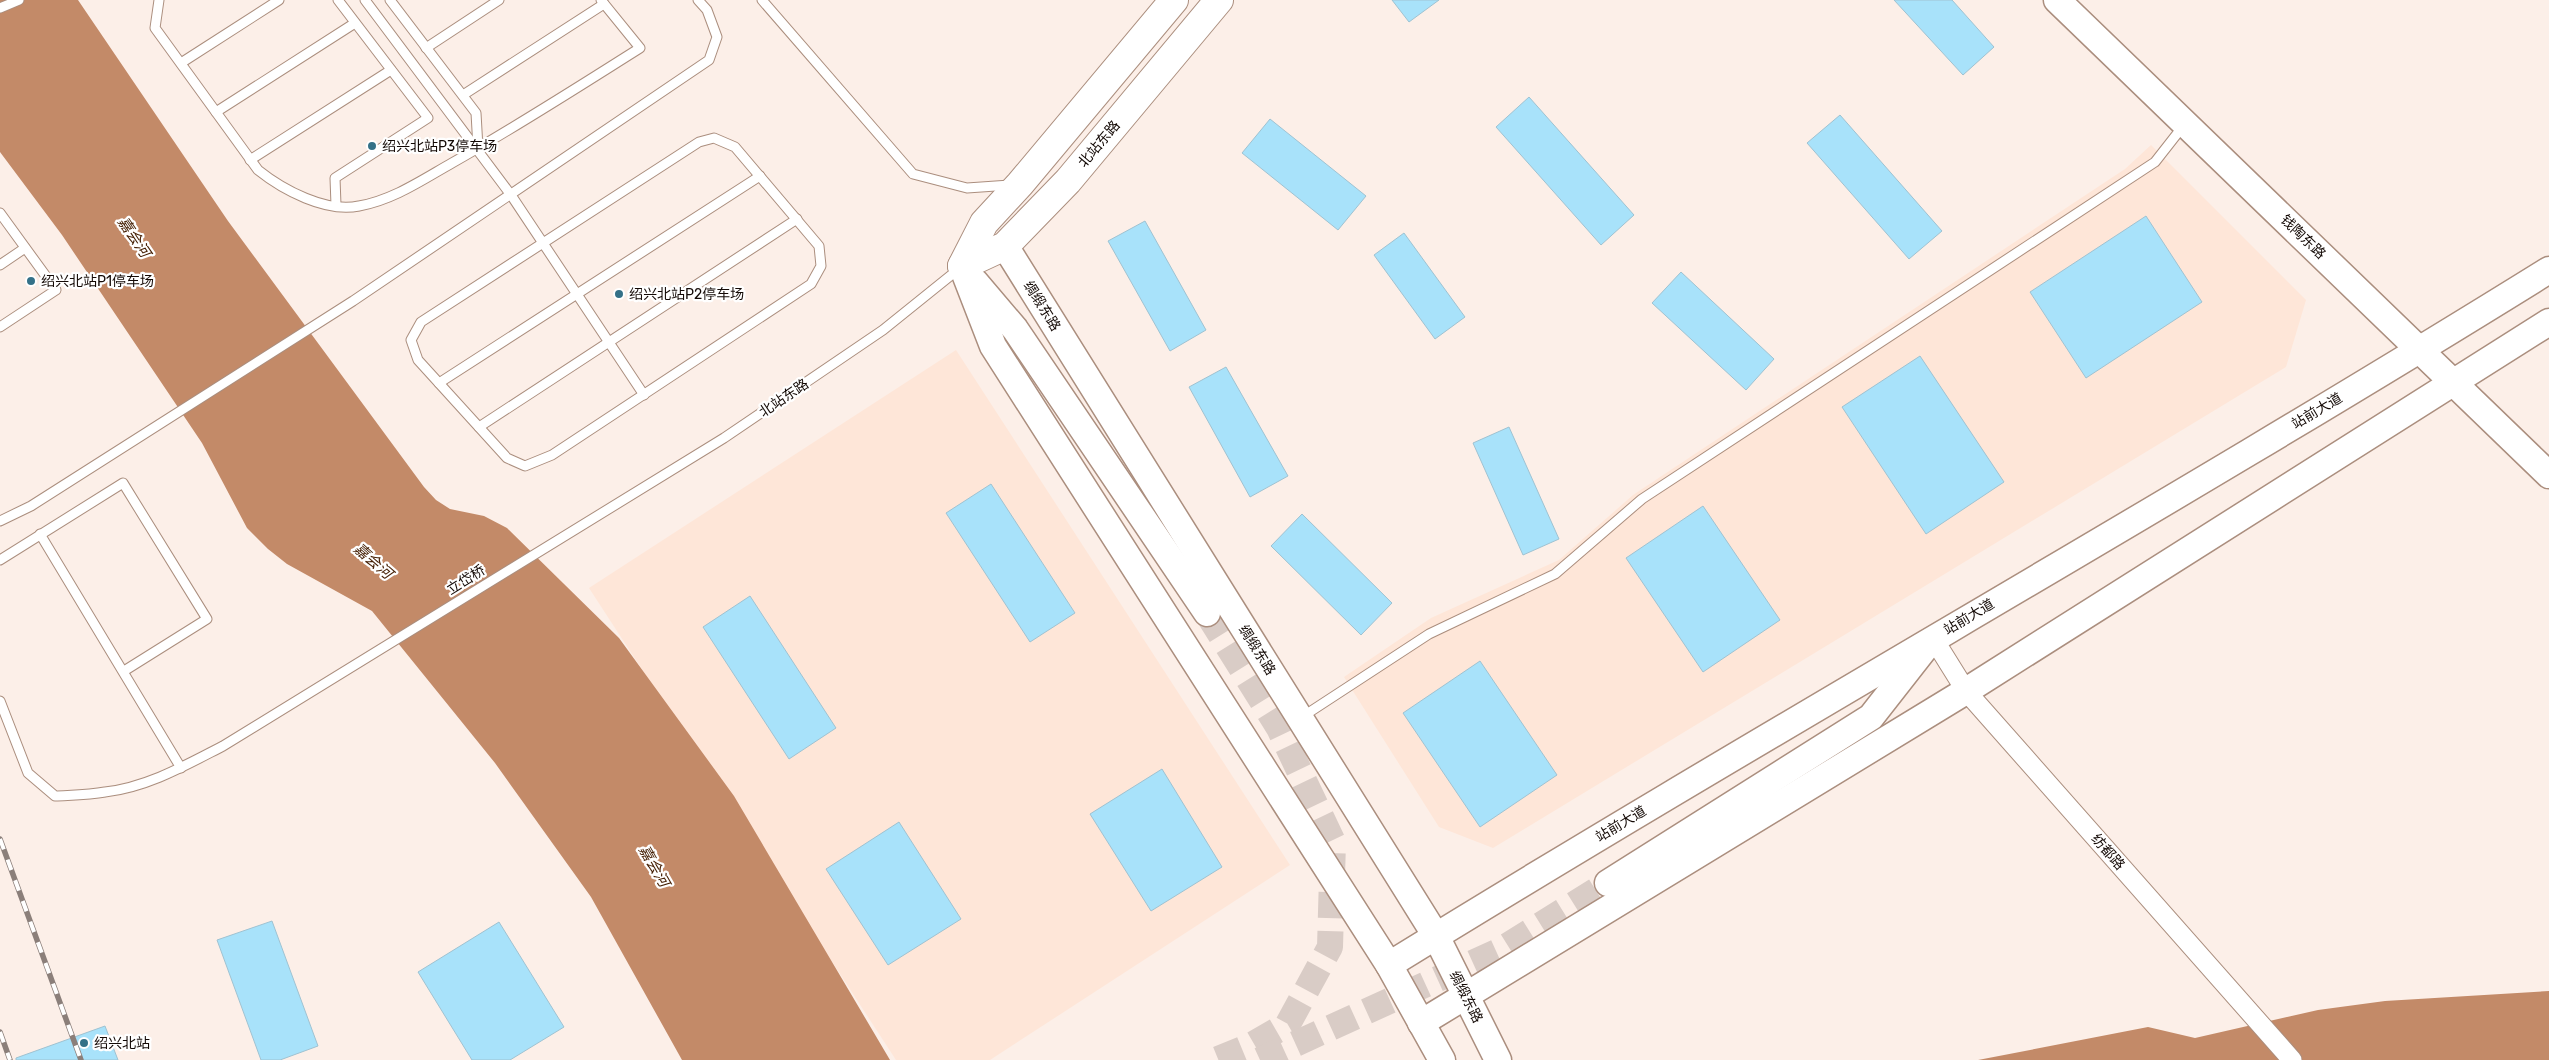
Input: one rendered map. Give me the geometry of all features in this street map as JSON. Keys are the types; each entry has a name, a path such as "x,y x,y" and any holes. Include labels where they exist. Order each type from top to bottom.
{"main road":[{"name":"北站东路","path":"962,266 984,223 1020,184 1174,0"},
{"name":"北站东路","path":"962,266 1005,246 1068,181 1219,0"},
{"name":"钱陶东路","path":"2057,0 2549,475"},
{"name":"绸缎东路","path":"1005,246 1436,936 1498,1060"},
{"path":"962,266 1015,329 1207,613"},
{"path":"962,266 993,346 1389,965 1442,1060"},
{"name":"站前大道","path":"1389,965 1933,638 2420,350 2549,270"},
{"path":"1421,1023 1966,690 2549,322"},
{"path":"1608,883 1871,717 1933,638"}],"street":[{"name":"纺都路","path":"1933,638 1966,690 2292,1060"}],"lane":[{"path":"0,8 19,0"},
{"path":"159,0 155,28 258,170 273,182 316,203 336,205 357,207 395,195 478,148 640,48 603,2 463,95"},
{"path":"181,63 279,0"},
{"path":"336,205 334,178 428,118 338,0"},
{"path":"365,0 511,194 644,395"},
{"path":"390,0 476,112 478,148"},
{"path":"426,48 499,0"},
{"path":"0,521 31,506 161,422 354,302 709,60 717,36 707,10 698,0"},
{"path":"762,0 913,174 967,188 1020,184"},
{"path":"216,112 356,23"},
{"path":"250,160 391,70"},
{"path":"1300,718 1429,634 1556,574 1642,498 2155,162 2186,124"},
{"path":"714,138 736,146 796,219 819,246 821,266 811,284 552,455 525,466 507,458 418,360 411,340 421,322 699,142 714,138"},
{"path":"439,383 760,176"},
{"path":"0,213 56,290 0,328"},
{"path":"479,427 796,219"},
{"path":"0,265 25,248"},
{"name":"北站东路","path":"724,438 883,330 962,266"},
{"name":"立岱桥","path":"181,768 223,746 724,438"},
{"path":"0,560 123,483 207,619 124,672"},
{"path":"0,700 28,773 56,796 106,792 145,783 181,768 40,534"}],"shaded area":[{"path":"2151,145 2306,300 2286,367 1493,848 1439,827 1344,677 1431,618 1559,560 1633,495 2125,169"},
{"path":"956,350 1290,865 990,1060 896,1060 589,588"}],"water":[{"name":"嘉会河","path":"0,0 78,0 228,221 424,487 436,500 450,509 484,516 507,528 619,638 734,796 890,1060 682,1060 591,897 495,763 372,611 287,564 268,549 247,528 202,443 62,235 0,152"},
{"path":"2549,991 2549,1060 1978,1060 2148,1027 2195,1038 2318,1010 2385,1001"}],"building":[{"path":"1392,0 1439,0 1409,22"},
{"path":"1894,0 1952,0 1994,47 1963,75"},
{"path":"1529,97 1634,215 1601,245 1496,127"},
{"path":"1840,115 1942,231 1909,259 1807,143"},
{"path":"1270,119 1366,196 1338,230 1242,153"},
{"path":"2146,216 2202,302 2086,378 2030,292"},
{"path":"1145,221 1206,330 1170,351 1108,241"},
{"path":"1404,233 1465,317 1435,339 1374,255"},
{"path":"1681,272 1774,359 1746,390 1652,303"},
{"path":"1920,356 2004,482 1926,534 1842,407"},
{"path":"1226,367 1288,476 1250,497 1189,387"},
{"path":"1509,427 1559,539 1523,555 1473,443"},
{"path":"991,484 1075,613 1030,642 946,513"},
{"path":"1703,506 1780,620 1703,672 1626,558"},
{"path":"1302,514 1392,603 1361,635 1271,546"},
{"path":"750,596 836,728 789,759 703,627"},
{"path":"1480,661 1557,775 1480,827 1403,713"},
{"path":"1162,769 1222,867 1151,911 1090,814"},
{"path":"899,822 961,919 888,965 826,869"},
{"path":"272,921 318,1046 280,1060 261,1060 217,940"},
{"path":"499,922 564,1027 510,1060 472,1060 418,972"},
{"name":"绍兴北站","path":"105,1026 118,1060 16,1060 16,1058"}],"tunnel":[{"path":"1207,613 1279,728 1333,842 1330,947 1288,1024 1250,1046 1216,1060"},
{"path":"1260,1060 1499,951 1608,883"}],"railway":[{"path":"0,839 81,1060"},
{"path":"0,1032 10,1060"}],"place":[{"name":"绍兴北站P3停车场","path":"372,146"},
{"name":"绍兴北站P1停车场","path":"31,281"},
{"name":"绍兴北站P2停车场","path":"619,294"},
{"name":"绍兴北站","path":"84,1043"}]}
